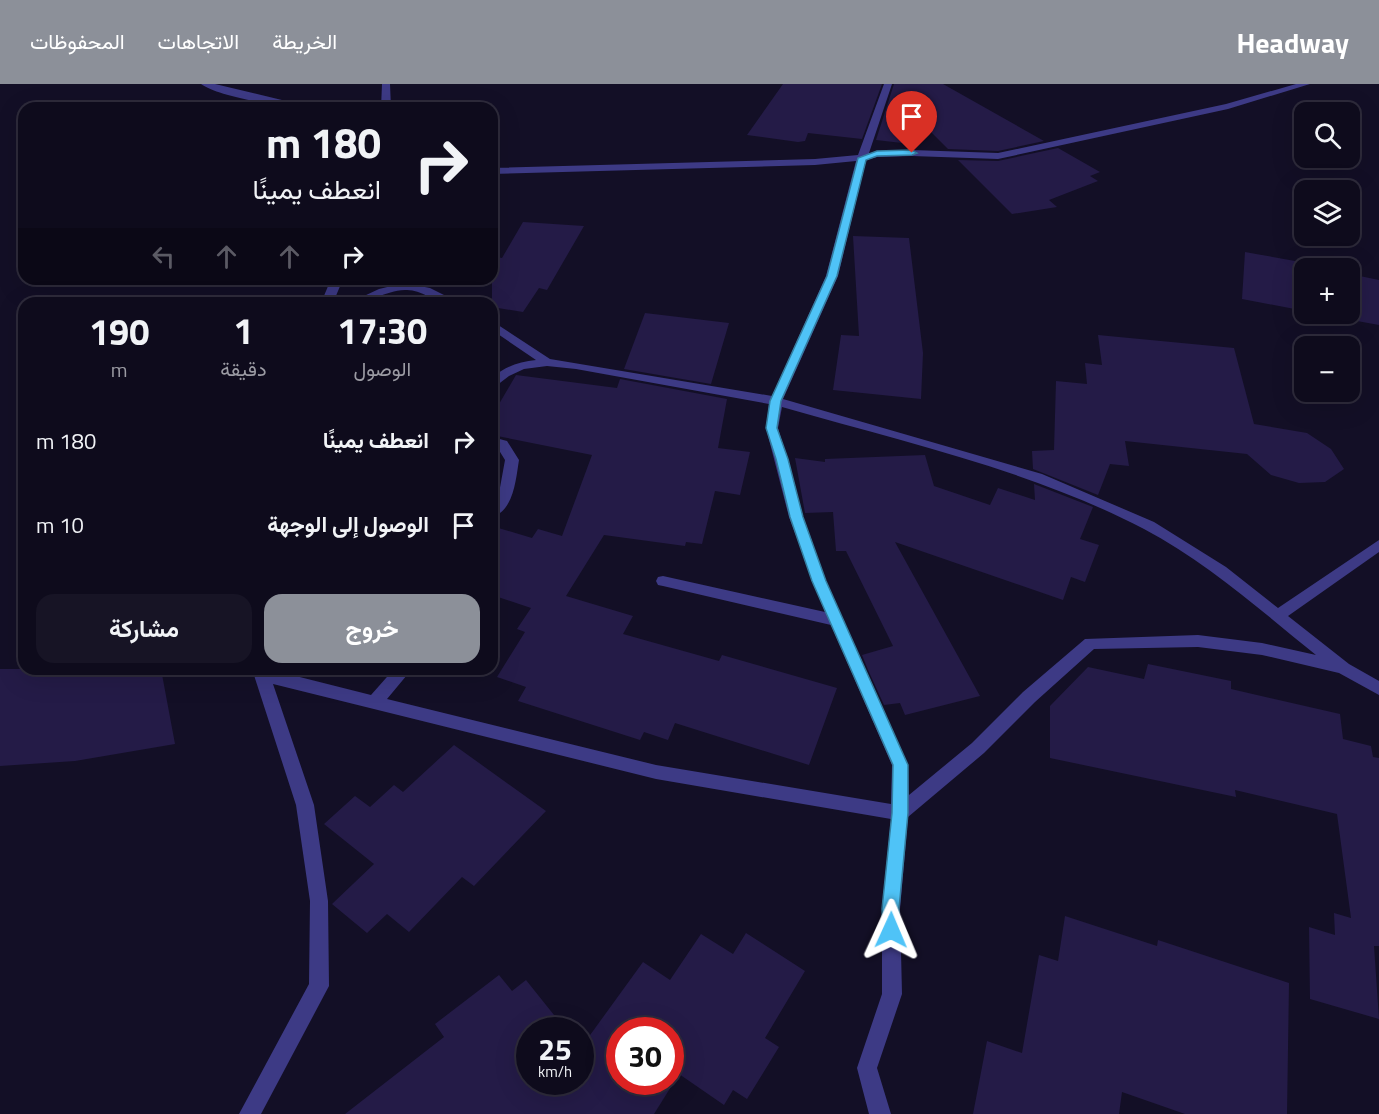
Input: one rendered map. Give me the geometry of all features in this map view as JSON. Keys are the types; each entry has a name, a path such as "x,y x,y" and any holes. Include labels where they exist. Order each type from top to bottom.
{"street":[{"path":"205,84 280,102"},
{"path":"386,84 386,102"},
{"path":"880,1114 867,1068 892,994 891,909 900,813 900,765 853,655 835,620 796,517 772,428 776,401 832,276 862,158 888,84"},
{"path":"498,171 862,158 877,154 998,156 1228,106 1306,84"},
{"path":"368,297 391,287 417,286 441,297"},
{"path":"498,329 548,362"},
{"path":"498,378 503,372 524,366 548,362 576,364 776,401 1037,477 1149,526 1221,571 1343,668 1379,689"},
{"path":"498,443 502,444 512,460 506,494 498,504"},
{"path":"1277,616 1379,545"},
{"path":"663,581 835,620"},
{"path":"273,675 656,772 900,813 978,748 1029,697 1090,643 1198,640 1262,650 1343,668"},
{"path":"250,1114 319,986 319,902 305,805 262,675"},
{"path":"376,701 399,675"}],"building":[{"path":"783,84 882,84 862,139 808,133 805,141 798,142 747,135"},
{"path":"894,84 943,84 1044,141 998,151 948,149 906,107 911,144 876,140"},
{"path":"1058,148 1100,172 1090,176 1098,181 1049,200 1057,207 1012,214 958,160 998,161"},
{"path":"523,222 584,226 547,290 539,288 523,312 498,308 498,297 492,297 492,285 498,285 498,257 502,258"},
{"path":"853,236 909,238 923,353 921,399 833,390 841,335 859,336"},
{"path":"1245,252 1294,261 1294,309 1242,299"},
{"path":"1360,276 1379,280 1379,325 1360,322"},
{"path":"645,313 729,323 711,384 624,369"},
{"path":"1098,335 1234,348 1254,424 1307,433 1331,449 1344,469 1325,482 1299,483 1271,475 1247,454 1125,441 1129,466 1110,464 1098,495 1033,469 1032,451 1054,450 1056,381 1087,384 1085,363 1102,365"},
{"path":"516,375 617,388 620,379 727,399 718,448 750,452 740,495 715,491 702,544 686,542 685,546 604,535 566,596 633,616 623,634 719,661 722,655 837,688 809,765 675,723 668,740 644,732 640,740 518,701 526,687 497,677 525,632 517,629 531,608 498,597 498,528 532,538 538,529 562,536 592,455 498,436 498,406"},
{"path":"925,455 934,486 990,505 998,488 1035,500 1034,484 1093,507 1080,539 1099,545 1085,582 1071,577 1063,600 895,542 980,696 905,715 900,703 884,705 868,670 862,655 893,646 846,551 836,551 833,512 805,513 795,458 825,462 825,459"},
{"path":"1148,664 1231,681 1231,689 1340,714 1343,739 1371,746 1373,757 1379,758 1379,946 1374,946 1379,1019 1310,999 1309,927 1335,935 1334,913 1351,918 1337,814 1235,790 1236,797 1050,758 1050,706 1088,667 1144,679"},
{"path":"0,669 18,669 18,675 162,675 175,744 75,761 0,766"},
{"path":"454,745 546,811 474,886 462,877 409,932 387,914 367,933 332,904 374,864 324,824 355,796 370,807 394,785 403,792"},
{"path":"1065,916 1157,946 1158,940 1289,983 1287,1114 1185,1114 1122,1092 1119,1114 973,1114 987,1041 1022,1053 1039,955 1058,961"},
{"path":"746,933 805,971 765,1038 779,1047 747,1099 733,1090 724,1105 684,1077 684,1017 606,1017 606,1095 666,1095 654,1114 345,1114 444,1037 435,1024 499,975 512,991 526,980 556,1017 516,1017 516,1095 594,1095 594,1030 643,962 670,980 701,934 733,954"}],"route":[{"path":"891,930 900,813 900,765 819,581 796,517 772,428 776,401 832,276 862,158 877,154 912,153"}]}
